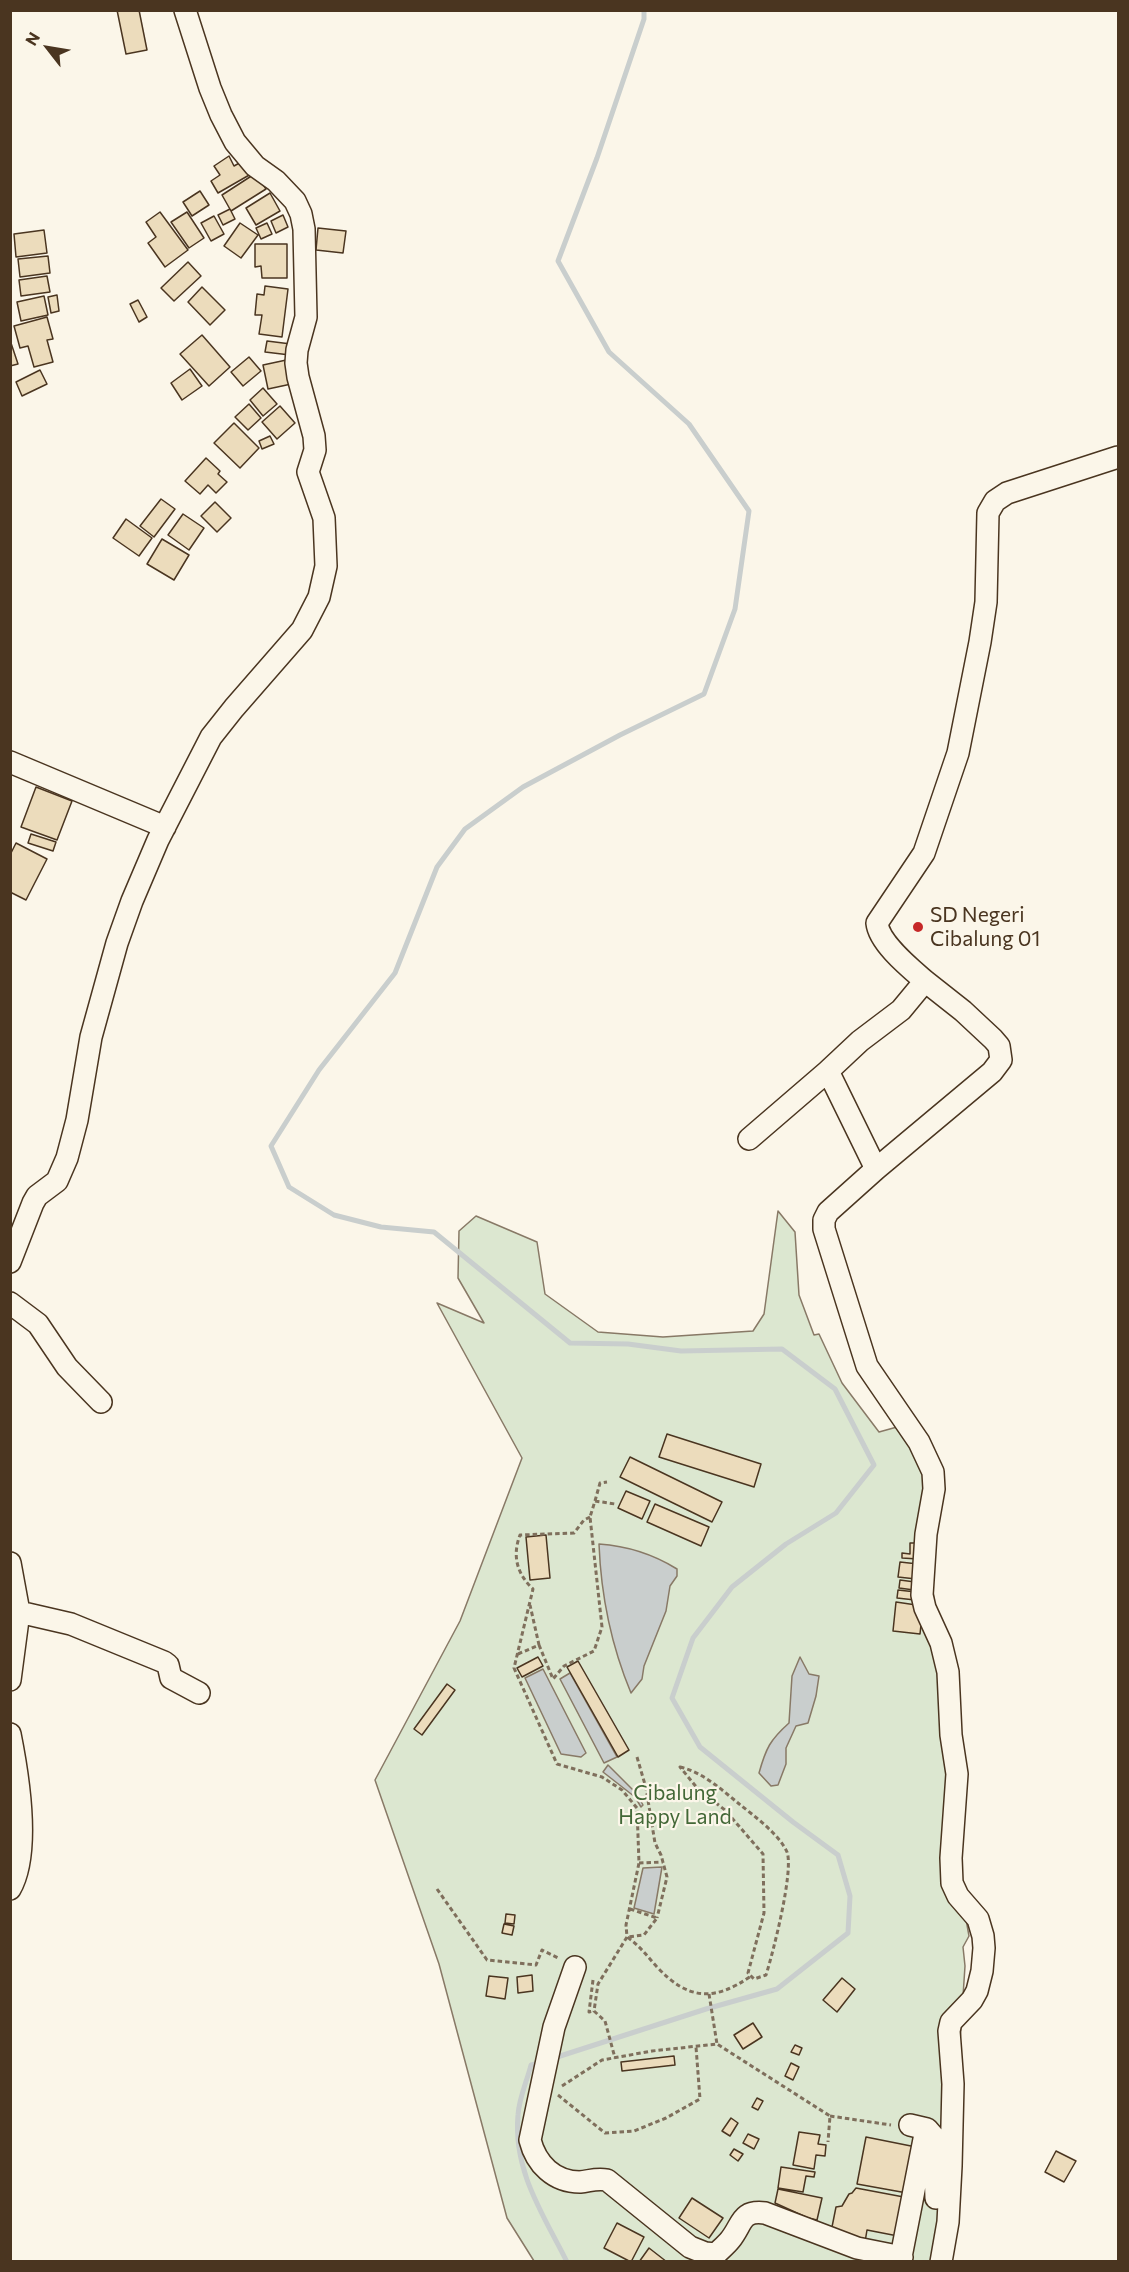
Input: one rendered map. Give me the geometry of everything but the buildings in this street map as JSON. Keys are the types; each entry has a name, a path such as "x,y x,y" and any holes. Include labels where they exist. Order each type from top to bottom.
{"street":[{"path":"10,1262 33,1203 37,1196 60,1177 67,1158 77,1120 92,1037 117,943 132,901 165,827 211,737 302,630 313,612 324,578 327,550 324,518 308,472 315,450 315,436 296,363 306,317 305,235 302,214 295,201 276,181 255,166 235,142 220,115 185,10"},
{"path":"940,2262 948,2222 951,2166 953,2084 949,2031 951,2022 978,1991 982,1971 983,1936 978,1920 958,1896 952,1883 951,1858 957,1774 951,1735 948,1671 941,1643 925,1608 922,1595 926,1534 934,1489 933,1472 919,1442 867,1366 823,1224 828,1212 992,1072 1001,1060 999,1046 993,1039 963,1011 912,970 880,936 877,923 924,853 958,753 986,602 989,510 998,497 1007,493 1119,457"},
{"path":"10,762 165,827"},
{"path":"749,1139 860,1041 901,1011 925,981"},
{"path":"828,1071 876,1169"},
{"path":"10,1303 38,1324 67,1367 101,1402"},
{"path":"10,1563 19,1612 10,1680"},
{"path":"19,1612 71,1624 163,1661 168,1665 171,1678 199,1693"},
{"path":"10,1734 18,1773 22,1849 20,1864 10,1888"},
{"path":"575,1967 554,2027 530,2140 533,2154 554,2176 581,2182 596,2178 607,2180 690,2247 716,2258 744,2217 752,2211 765,2213 857,2248 869,2256 901,2259 918,2127 934,2137 937,2238 940,2262"}],"path":[{"path":"530,1603 539,1645 553,1679 564,1666 594,1651 602,1627 590,1516 600,1483 607,1482"},
{"path":"595,1501 615,1504"},
{"path":"590,1516 574,1533 520,1535 515,1548 519,1571 533,1589 514,1668 557,1764 602,1777 622,1790 636,1808 639,1863 626,1925 627,1937 598,1984 594,2011"},
{"path":"518,1654 539,1645"},
{"path":"627,1937 644,1935 657,1918 667,1876 655,1843 646,1788 637,1757"},
{"path":"680,1767 693,1770 726,1793 768,1828 787,1853 786,1891 772,1957 766,1975 754,1979 751,1976 748,1973 764,1913 763,1854 725,1810 698,1789 680,1767"},
{"path":"639,1863 663,1862"},
{"path":"437,1889 487,1960 536,1965 542,1950 593,1979 589,2012 594,2011 604,2021 614,2056"},
{"path":"630,1910 657,1918"},
{"path":"627,1937 636,1943 675,1985 702,1994 723,1992 751,1976"},
{"path":"709,1994 717,2042"},
{"path":"696,2047 700,2099 666,2118 634,2131 605,2133 555,2091 603,2060 614,2056 696,2047 717,2042 830,2116 918,2127"},
{"path":"828,2142 830,2116"}],"green space":[{"name":"Cibalung Happy Land","path":"778,1211 795,1232 799,1295 814,1335 819,1334 842,1383 879,1432 915,1422 935,1455 930,1553 955,1858 969,1936 963,1947 965,1966 955,2118 939,2261 534,2261 507,2218 439,1964 375,1780 460,1621 522,1458 437,1303 484,1323 458,1278 459,1231 476,1216 537,1242 545,1294 598,1332 663,1337 753,1331 764,1314"}],"shaded area":[{"path":"599,1544 640,1552 677,1569 677,1576 670,1586 666,1611 644,1666 642,1679 631,1693 608,1620"},
{"path":"800,1657 809,1674 819,1676 816,1696 808,1723 796,1726 786,1748 786,1764 778,1785 771,1786 759,1773 770,1745 777,1734 789,1723 792,1676"},
{"path":"543,1669 586,1753 581,1757 561,1754 525,1678"},
{"path":"570,1673 617,1757 604,1763 560,1679"},
{"path":"608,1765 637,1794 643,1805 641,1807 635,1797 603,1772"},
{"path":"662,1867 654,1914 634,1908 643,1868"}],"waterway":[{"path":"554,2058 706,2009 777,1989 848,1933 850,1896 838,1855 700,1747 672,1698 693,1638 732,1587 786,1544 836,1513 874,1465 835,1389 782,1349 681,1351 628,1344 570,1343 434,1232 381,1227 334,1215 289,1187 271,1146 319,1070 395,973 437,867 465,829 523,787 620,735 704,694 735,609 749,511 689,424 609,352 558,261 597,158 644,19 644,10"},
{"path":"540,2063 531,2065 520,2102 518,2115 520,2155 532,2192 567,2262"}],"place":[{"name":"SD Negeri Cibalung 01","path":"918,927"}]}
